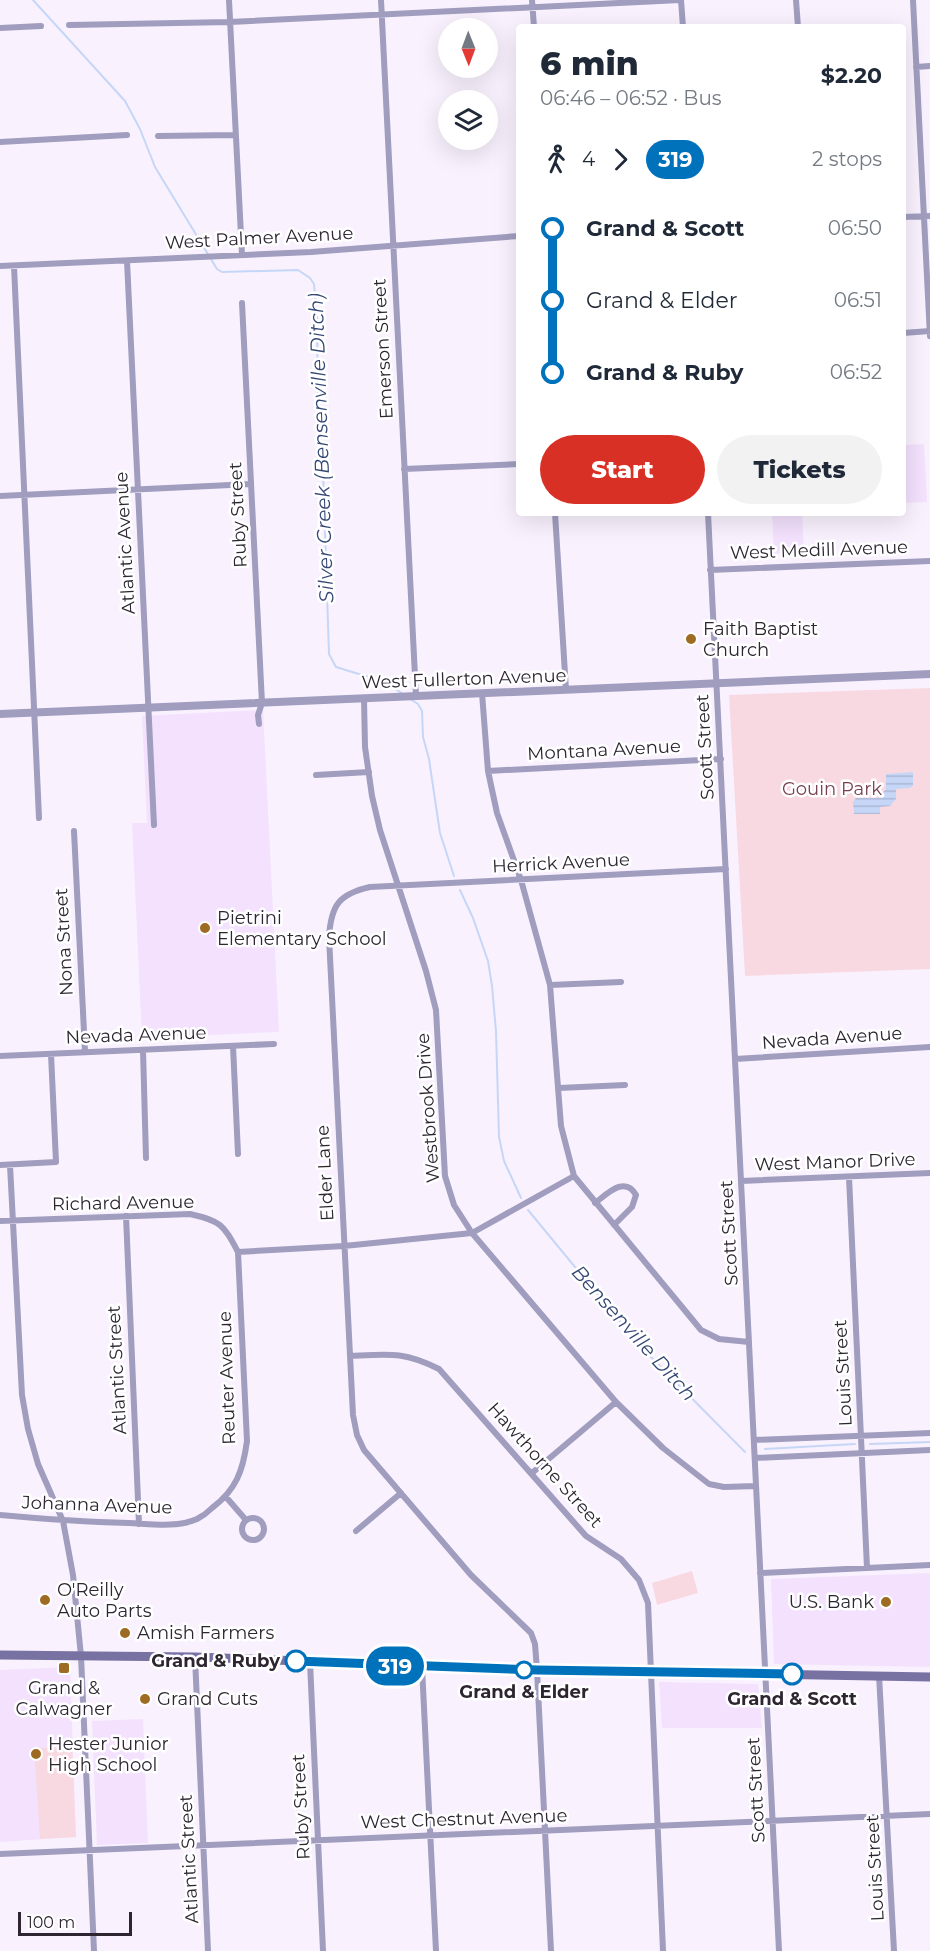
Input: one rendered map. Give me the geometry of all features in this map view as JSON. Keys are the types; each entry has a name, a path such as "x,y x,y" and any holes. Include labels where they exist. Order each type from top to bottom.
{"main road":[{"path":"0,1655 195,1657 422,1667 930,1677"}],"street":[{"path":"229,0 242,255"},
{"name":"Emerson Street","path":"381,0 415,696"},
{"path":"69,26 382,15 532,3 681,0 683,24"},
{"path":"796,0 798,24"},
{"path":"913,0 927,216 930,336"},
{"path":"532,3 534,24"},
{"path":"0,28 41,26"},
{"path":"916,67 930,66"},
{"path":"0,142 127,135"},
{"path":"158,135 235,135"},
{"path":"906,217 927,216"},
{"name":"West Palmer Avenue","path":"0,266 226,256 516,236"},
{"name":"Atlantic Avenue","path":"127,261 153,825"},
{"path":"14,266 39,818"},
{"name":"Ruby Street","path":"242,303 262,703 258,715 259,724"},
{"path":"906,333 930,332"},
{"path":"404,470 516,464"},
{"path":"0,496 251,484"},
{"path":"555,516 566,690"},
{"name":"Scott Street","path":"708,516 779,1951"},
{"name":"West Medill Avenue","path":"710,570 930,561"},
{"name":"West Fullerton Avenue","path":"0,714 930,674"},
{"path":"482,693 488,771 497,813 520,880 550,985 563,1140 574,1176 701,1329 719,1339 749,1342"},
{"name":"Westbrook Drive","path":"364,698 365,747 380,830 426,971 436,1010 445,1176 454,1205 472,1233 616,1402 663,1448 705,1482 716,1486 756,1486"},
{"name":"Montana Avenue","path":"488,771 721,759"},
{"path":"316,775 369,772"},
{"name":"Nona Street","path":"74,831 85,1052"},
{"name":"Herrick Avenue","path":"398,886 726,869"},
{"name":"Elder Lane","path":"398,886 370,887 350,892 341,898 330,921 328,937 353,1414 357,1435 364,1450 471,1575 531,1633 535,1644 537,1670 551,1951"},
{"path":"550,985 621,982"},
{"name":"Nevada Avenue","path":"0,1056 274,1044"},
{"path":"233,1046 238,1154"},
{"name":"Nevada Avenue","path":"735,1059 930,1047"},
{"path":"143,1050 146,1158"},
{"path":"0,1165 56,1162 51,1054"},
{"path":"559,1088 625,1084"},
{"path":"10,1165 22,1395 28,1429 38,1464 63,1521 73,1572 81,1656 94,1951"},
{"name":"West Manor Drive","path":"741,1181 930,1173"},
{"path":"238,1252 344,1246 472,1233 574,1176"},
{"name":"Louis Street","path":"849,1177 867,1568"},
{"path":"595,1203 617,1186 624,1185 633,1190 636,1195 634,1205 614,1225"},
{"name":"Richard Avenue","path":"0,1221 190,1214 218,1221 238,1252"},
{"name":"Atlantic Street","path":"126,1216 139,1524"},
{"name":"Reuter Avenue","path":"226,1497 238,1479 247,1441 238,1252"},
{"name":"Hawthorne Street","path":"350,1356 397,1354 418,1359 439,1370 586,1536 621,1559 639,1580 648,1603 663,1951"},
{"path":"532,1473 616,1402"},
{"path":"754,1440 930,1433"},
{"path":"755,1458 930,1450"},
{"path":"357,1531 401,1493"},
{"path":"226,1497 246,1520"},
{"name":"Johanna Avenue","path":"0,1515 63,1521 181,1524 199,1518 226,1497"},
{"path":"760,1573 930,1565"},
{"name":"Atlantic Street","path":"195,1657 208,1951"},
{"name":"Ruby Street","path":"310,1662 323,1951"},
{"path":"422,1667 436,1951"},
{"name":"Louis Street","path":"879,1676 894,1951"},
{"name":"West Chestnut Avenue","path":"0,1854 930,1814"}],"shaded area":[{"path":"924,444 927,502 906,503 906,445"},
{"path":"772,516 802,516 804,552 774,554"},
{"name":"Pietrini Elementary School","path":"263,710 279,1032 142,1038 132,823 147,823 142,716"},
{"path":"930,1573 930,1667 774,1664 771,1579"},
{"name":"Hester Junior High School","path":"70,1667 76,1837 0,1842 0,1670"},
{"path":"659,1682 758,1684 762,1728 662,1728"},
{"path":"143,1719 148,1843 97,1845 92,1721"}],"green space":[{"name":"Gouin Park","path":"930,688 930,969 745,976 729,695"},
{"path":"692,1571 698,1593 657,1605 652,1583"},
{"path":"72,1747 76,1837 40,1839 34,1748"}],"water":[{"path":"913,772 913,785 910,788 896,789 896,799 890,806 880,807 880,814 854,814 853,802 856,798 878,798 886,789 886,774"}],"waterway":[{"name":"Silver Creek (Bensenville Ditch)","path":"33,0 125,101 140,129 155,167 217,269 222,272 298,270 310,278 314,284 329,654 336,667 385,682 403,694"},
{"name":"Silver Creek (Bensenville Ditch)","path":"410,699 418,704 422,711 423,737 429,759 440,833 454,876"},
{"name":"Bensenville Ditch","path":"460,890 473,918 488,961 496,1031 499,1137 504,1161 521,1198"},
{"name":"Bensenville Ditch","path":"528,1210 641,1347 745,1452"},
{"name":"Bensenville Ditch","path":"870,1444 930,1442"},
{"name":"Bensenville Ditch","path":"765,1449 855,1444"}],"bus line":[{"name":"319","path":"296,1661 422,1667 792,1674"}],"place":[{"name":"Faith Baptist Church","path":"691,639"},
{"name":"Pietrini Elementary School","path":"205,928"},
{"name":"O'Reilly Auto Parts","path":"45,1600"},
{"name":"U.S. Bank","path":"886,1602"},
{"name":"Amish Farmers","path":"125,1633"},
{"name":"Grand & Ruby","path":"296,1661"},
{"name":"Grand & Calwagner","path":"64,1668"},
{"name":"Grand & Elder","path":"524,1670"},
{"name":"Grand & Scott","path":"792,1674"},
{"name":"Grand Cuts","path":"145,1699"},
{"name":"Hester Junior High School","path":"36,1754"}]}
